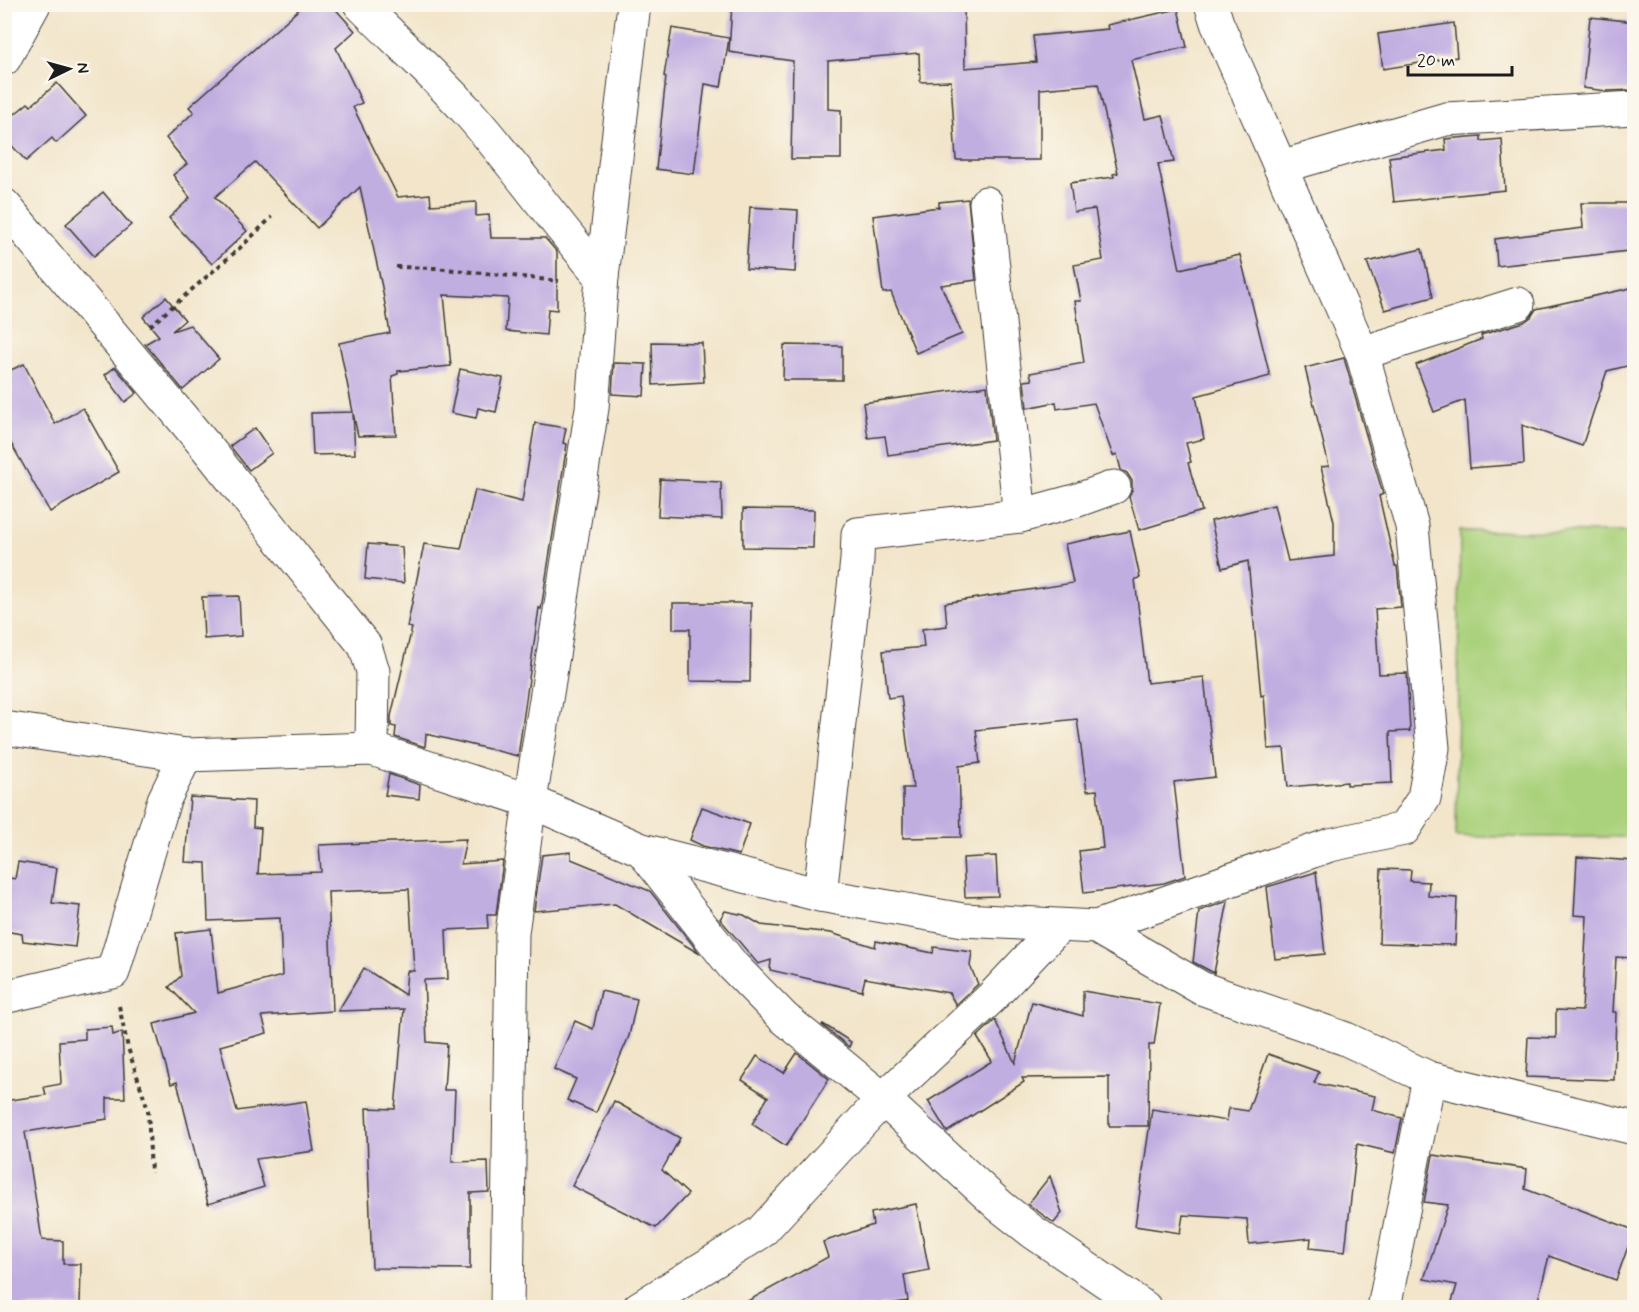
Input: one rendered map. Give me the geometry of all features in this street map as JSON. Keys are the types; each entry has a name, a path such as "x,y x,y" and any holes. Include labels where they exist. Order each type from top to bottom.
{"street":[{"path":"4,59 34,4"},
{"path":"360,4 467,111 602,280"},
{"path":"507,1308 512,933 530,801 591,408 602,280 634,4"},
{"path":"4,728 186,755 372,749 530,801 642,850 820,895 963,920 1096,927 1330,845 1404,829 1424,798 1433,748 1412,526 1362,353 1210,4"},
{"path":"1280,167 1446,119 1635,108"},
{"path":"986,202 1020,516"},
{"path":"4,205 123,347 365,646 373,671 372,749"},
{"path":"1362,353 1518,304"},
{"path":"820,895 858,534 1020,516 1075,501 1114,487"},
{"path":"4,997 113,972 164,800 186,755"},
{"path":"642,850 742,975 784,1018 884,1100 1000,1206 1033,1232 1145,1308"},
{"path":"639,1308 761,1232 884,1100 991,999 1059,926"},
{"path":"1096,927 1201,988 1346,1039 1428,1078 1635,1128"},
{"path":"1384,1308 1428,1078"}],"path":[{"path":"123,347 166,313 272,218"},
{"path":"396,267 435,268 476,274 602,280"},
{"path":"113,972 128,1048 148,1110 151,1173"}],"green space":[{"path":"1460,531 1634,532 1634,837 1456,837"}],"building":[{"path":"305,4 331,4 355,31 336,48 362,103 353,107 398,197 430,194 431,205 476,202 476,216 489,215 491,238 545,238 557,252 557,310 548,309 546,335 506,331 508,298 444,295 451,366 398,371 398,374 392,376 396,435 358,436 353,413 355,454 313,455 311,413 353,412 339,343 390,333 360,187 317,228 255,162 215,197 247,231 212,264 169,218 190,198 173,175 187,164 166,138 194,112 189,107"},
{"path":"732,4 964,4 965,68 1036,62 1033,36 1108,29 1107,25 1178,9 1187,47 1131,60 1145,119 1163,115 1174,162 1158,164 1180,269 1240,255 1270,376 1196,396 1204,439 1186,443 1191,462 1188,463 1202,511 1139,530 1129,497 1132,481 1127,473 1121,470 1117,454 1113,456 1094,403 1057,409 1056,402 1027,408 1024,381 1032,380 1030,373 1084,363 1075,301 1081,301 1074,265 1103,260 1095,209 1074,212 1070,183 1114,177 1113,174 1118,173 1098,84 1040,89 1040,160 956,160 951,81 920,82 919,53 828,61 828,109 841,110 841,159 791,159 793,61 729,52"},
{"path":"1590,17 1635,22 1635,90 1607,91 1583,88"},
{"path":"1454,23 1457,57 1383,69 1378,34"},
{"path":"672,28 729,38 721,87 705,84 694,174 656,169 666,77 664,76"},
{"path":"57,83 86,116 56,143 52,138 26,161 4,137 4,123 28,103 31,106"},
{"path":"1481,136 1481,141 1502,139 1505,190 1394,202 1389,157 1446,150 1445,139"},
{"path":"103,192 131,225 94,256 66,224"},
{"path":"968,199 976,280 941,285 962,334 916,353 891,292 883,293 873,216 939,207 939,202"},
{"path":"1581,203 1635,203 1635,243 1627,244 1628,251 1497,266 1495,239 1583,228"},
{"path":"750,207 798,210 795,272 746,269"},
{"path":"1422,249 1433,297 1385,310 1367,262"},
{"path":"1631,288 1635,302 1635,364 1607,371 1582,446 1522,425 1524,464 1470,468 1465,400 1434,412 1416,365 1482,339 1481,335 1524,322 1536,309"},
{"path":"166,297 185,320 172,331 190,325 219,359 183,390 145,344 159,336 143,317"},
{"path":"652,342 702,343 704,382 653,385"},
{"path":"784,345 842,346 842,380 783,380"},
{"path":"1344,358 1383,494 1379,496 1395,566 1397,566 1401,607 1375,609 1379,674 1407,673 1410,731 1390,732 1392,783 1347,785 1347,782 1288,787 1284,748 1268,749 1248,561 1222,568 1211,521 1274,505 1288,561 1334,556 1334,522 1321,467 1329,466 1305,368"},
{"path":"614,363 646,364 644,396 612,394"},
{"path":"24,364 55,424 83,408 119,472 50,512 4,431 4,373"},
{"path":"115,367 137,393 125,402 105,375"},
{"path":"460,369 503,378 496,412 478,408 476,418 451,413"},
{"path":"987,386 993,440 888,455 885,436 868,438 863,403"},
{"path":"535,423 566,428 563,443 567,444 541,609 539,608 518,756 426,734 425,747 395,737 396,727 391,726 391,716 412,628 407,627 424,544 461,549 475,490 522,502"},
{"path":"255,428 272,453 249,470 230,446"},
{"path":"660,479 721,482 722,519 658,516"},
{"path":"743,509 814,510 813,548 743,547"},
{"path":"1130,531 1140,578 1135,579 1147,683 1204,677 1215,777 1174,782 1185,876 1164,883 1084,893 1079,851 1103,848 1097,790 1087,791 1077,719 976,730 980,763 959,766 961,837 903,838 903,788 913,788 901,696 888,698 883,651 924,647 922,629 947,626 945,603 1073,583 1065,544"},
{"path":"368,544 402,547 404,583 365,579"},
{"path":"239,596 241,636 204,639 202,597"},
{"path":"673,603 751,603 750,682 690,681 690,629 673,629"},
{"path":"389,774 420,785 419,799 385,795"},
{"path":"190,797 254,801 253,827 261,828 258,874 321,872 319,845 466,839 461,864 503,861 496,915 487,915 488,928 446,930 448,979 424,980 427,1042 447,1044 444,1090 455,1090 452,1162 488,1161 489,1192 470,1193 470,1269 372,1268 366,1108 395,1109 404,1009 338,1011 364,968 405,995 407,971 414,971 409,889 328,892 333,1011 262,1016 267,1033 220,1046 237,1111 306,1101 314,1151 256,1159 264,1187 208,1204 177,1082 171,1084 154,1024 194,1013 169,987 181,976 176,933 211,929 218,993 282,976 280,918 208,921 206,863 185,862"},
{"path":"702,807 750,824 739,855 703,846 690,840"},
{"path":"571,852 571,859 650,891 700,954 615,904 534,911 542,855"},
{"path":"996,856 998,896 965,897 963,858"},
{"path":"1577,857 1635,861 1635,958 1616,957 1613,1012 1616,1012 1614,1080 1526,1077 1528,1037 1556,1038 1556,1010 1582,1011 1587,916 1574,915"},
{"path":"18,862 57,868 52,903 80,906 75,947 23,941 22,934 4,931 4,877 15,879"},
{"path":"1381,869 1411,870 1410,881 1429,882 1428,896 1457,898 1455,945 1379,943"},
{"path":"1316,872 1325,954 1275,959 1267,887"},
{"path":"1228,901 1214,973 1193,962 1199,911"},
{"path":"725,911 744,915 761,925 831,933 875,947 876,941 933,953 934,947 972,952 970,966 978,984 956,1005 949,993 865,978 862,991 770,970 771,960 758,964 720,919"},
{"path":"601,991 637,999 629,1036 596,1113 567,1100 576,1079 554,1069 575,1021 593,1029"},
{"path":"1083,991 1160,1004 1154,1045 1149,1045 1148,1126 1109,1126 1109,1077 1022,1078 1024,1082 947,1132 928,1101 992,1061 977,1037 995,1020 1015,1063 1032,1002 1083,1016"},
{"path":"822,1025 851,1042 849,1047"},
{"path":"112,1027 113,1035 122,1032 125,1098 107,1098 107,1119 25,1132 42,1240 63,1241 63,1264 81,1264 80,1306 4,1308 4,1101 46,1095 44,1087 61,1084 59,1041 85,1039 85,1029"},
{"path":"797,1053 829,1079 786,1146 752,1124 768,1097 742,1080 757,1056 784,1073"},
{"path":"1268,1054 1319,1072 1314,1083 1375,1096 1372,1110 1402,1118 1395,1153 1357,1144 1345,1252 1310,1248 1311,1238 1249,1244 1247,1219 1183,1215 1180,1233 1135,1226 1152,1109 1227,1121 1229,1108 1248,1111"},
{"path":"614,1101 680,1138 662,1170 688,1194 656,1228 572,1186"},
{"path":"1433,1155 1527,1169 1525,1189 1634,1230 1616,1280 1549,1256 1536,1308 1450,1308 1457,1285 1424,1279 1448,1205 1424,1202"},
{"path":"1050,1176 1062,1213 1054,1223 1028,1204"},
{"path":"916,1204 929,1270 904,1275 908,1301 880,1305 881,1308 735,1308 828,1257 823,1242 873,1225 871,1213"}]}
